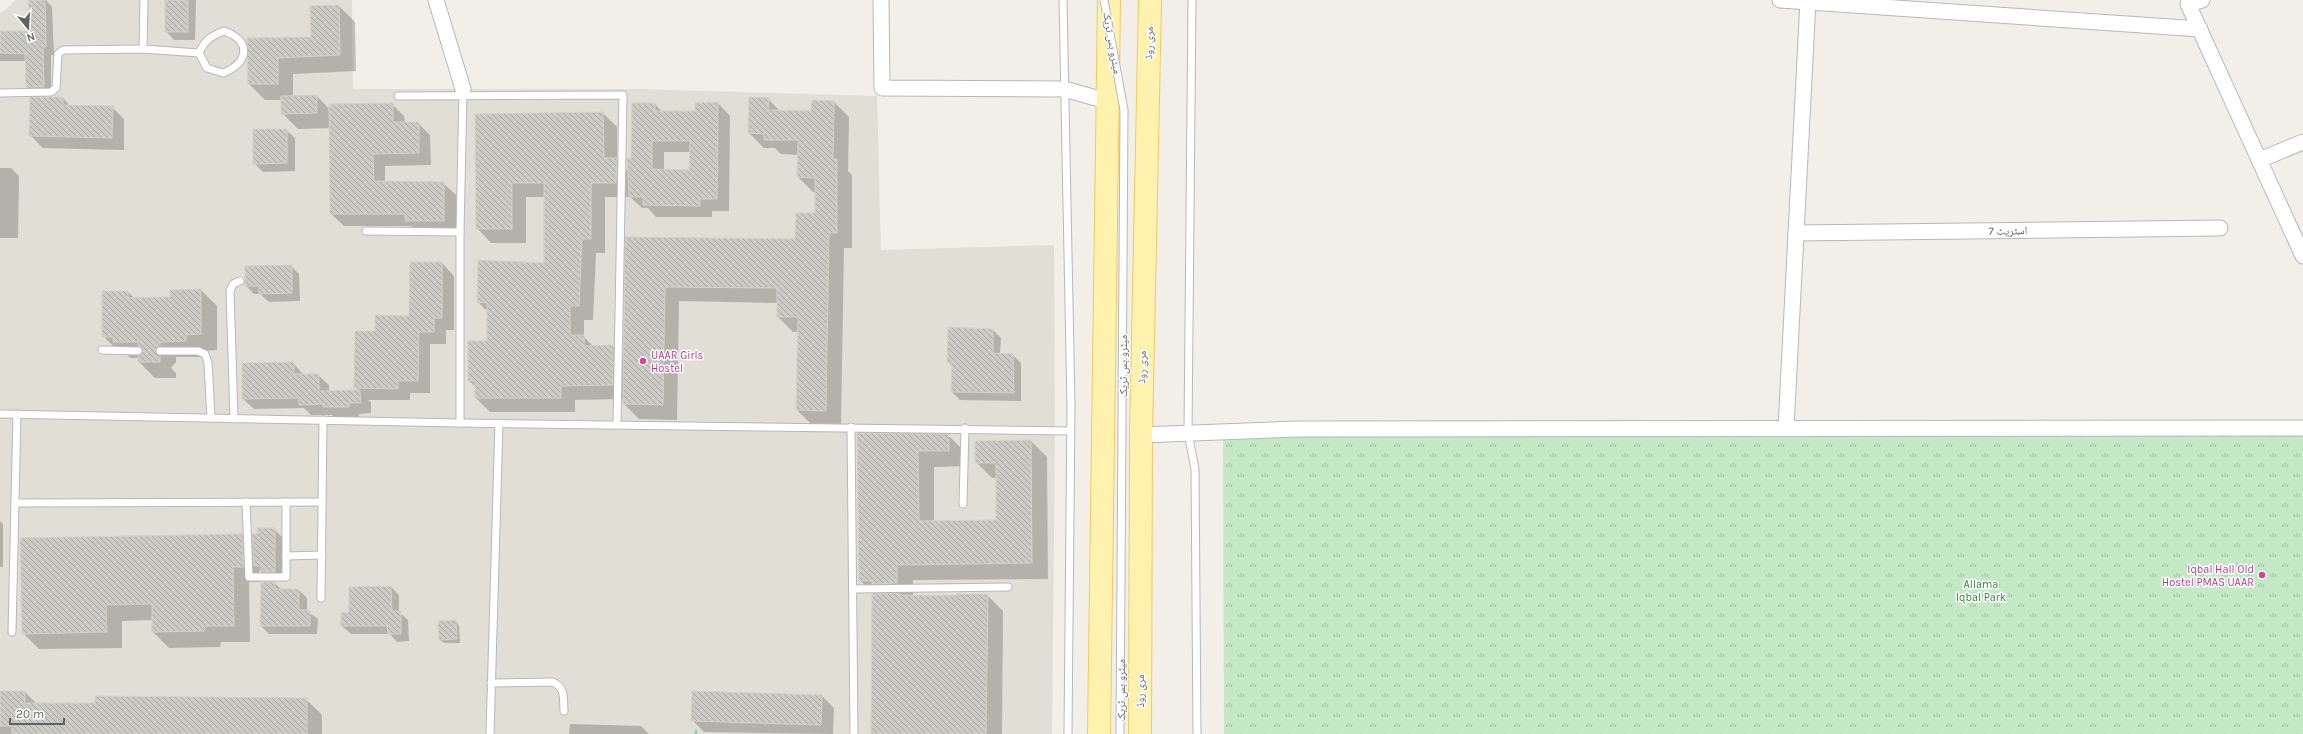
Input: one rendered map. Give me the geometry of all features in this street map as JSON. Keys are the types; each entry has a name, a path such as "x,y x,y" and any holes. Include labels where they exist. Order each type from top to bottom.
{"main road":[{"path":"1099,734 1109,0"},
{"name":"مری روڈ","path":"1140,734 1140,435 1150,0"}],"street":[{"path":"436,0 463,93"},
{"path":"881,0 882,88 1064,89 1107,101"},
{"path":"1780,0 1849,2 2200,29"},
{"path":"2202,0 2188,4 2302,251"},
{"path":"1786,428 1808,1"},
{"path":"2259,160 2303,142"},
{"name":"اسٹریٹ 7","path":"1796,233 2220,228"},
{"path":"1140,435 1298,429 2303,428"}],"lane":[{"path":"143,49 144,0"},
{"path":"1063,0 1070,431 1068,734"},
{"name":"میٹرو بس ٹریک","path":"1104,0 1124,110 1120,734"},
{"path":"1192,0 1188,433 1195,468 1197,734"},
{"path":"224,32 236,36 242,44 244,53 242,62 236,68 223,73 207,68 199,53 204,42 212,36 224,32"},
{"path":"0,93 51,92 56,88 58,54 63,50 143,49 199,53"},
{"path":"398,96 463,93 623,95 616,424"},
{"path":"460,423 460,232 463,93"},
{"path":"366,231 460,232"},
{"path":"234,419 230,291 233,284 240,281"},
{"path":"102,350 138,351"},
{"path":"160,351 198,351 205,354 208,363 211,418"},
{"path":"0,414 499,424 965,428 1070,431"},
{"path":"12,632 17,414"},
{"path":"321,598 323,420"},
{"path":"490,734 499,424"},
{"path":"851,427 854,734"},
{"path":"963,504 965,428"},
{"path":"246,502 249,577 286,577 286,502"},
{"path":"15,503 322,502"},
{"path":"286,556 322,555"},
{"path":"853,589 1008,587"},
{"path":"491,683 553,682 559,685 563,693 564,711"}],"path":[{"path":"696,729 696,734"}],"shaded area":[{"path":"16,0 352,0 353,89 641,89 877,96 881,250 1054,245 1055,429 1052,734 0,734 0,14"}],"green space":[{"name":"Allama Iqbal Park","path":"2303,428 2303,734 1224,734 1223,432"}],"building":[{"path":"28,0 45,0 46,47 43,47 44,87 26,87 25,54 0,53 0,31 29,31"},
{"path":"165,0 188,0 188,32 165,32"},
{"path":"339,5 340,55 278,58 278,84 248,84 247,38 311,37 310,6"},
{"path":"317,95 317,113 281,114 281,96"},
{"path":"30,97 63,97 63,105 113,106 112,138 29,136"},
{"name":"UAAR Girls Hostel","path":"749,97 769,98 768,110 811,111 812,100 834,101 833,159 837,159 837,233 829,233 826,411 796,410 798,317 777,317 777,288 665,287 663,405 623,404 625,237 795,239 796,213 815,213 815,178 797,177 798,140 764,140 764,134 748,133"},
{"path":"718,102 717,199 700,199 700,206 643,205 643,197 629,197 627,158 631,158 632,103 655,103 655,111 695,111 695,103","holes":["652,141 690,141 689,170 652,169"]},
{"path":"393,103 393,122 419,122 419,153 373,154 374,181 444,182 444,221 405,221 405,214 330,214 329,104"},
{"path":"603,112 604,158 617,158 616,183 591,183 591,239 582,239 579,306 570,306 570,335 584,335 584,346 613,345 613,385 561,386 561,398 475,398 475,381 468,381 468,341 487,341 487,303 477,302 478,260 544,263 544,183 512,183 512,229 476,229 475,114"},
{"path":"253,129 287,129 287,163 253,164"},
{"path":"410,262 442,262 442,318 434,318 434,332 419,332 418,381 398,381 398,389 354,388 355,331 375,331 375,315 409,316"},
{"path":"292,265 292,293 259,294 259,286 245,286 245,266"},
{"path":"201,289 201,334 186,335 186,341 160,342 160,346 155,351 160,356 160,362 138,362 138,356 143,351 138,346 138,342 113,342 113,337 102,337 102,291 128,291 128,298 170,297 170,290"},
{"path":"948,327 993,329 993,353 1013,354 1014,393 951,392 952,363 947,363"},
{"path":"294,362 294,374 319,374 319,391 360,390 361,403 349,403 349,407 323,407 323,404 299,405 299,398 242,399 242,363"},
{"path":"857,433 949,434 949,451 918,451 919,521 996,520 996,463 975,463 975,441 1031,440 1032,563 897,565 897,583 872,584 872,581 859,581"},
{"path":"257,528 275,528 275,572 261,572 261,566 254,566 252,534 258,534"},
{"path":"242,534 244,567 233,567 234,626 205,626 204,631 152,632 152,604 106,605 107,632 22,634 20,538"},
{"path":"261,582 275,582 275,589 299,589 299,610 310,610 310,626 260,626"},
{"path":"391,586 392,611 401,611 401,634 388,634 387,626 341,626 341,613 349,612 349,587"},
{"path":"897,593 902,595 957,596 957,594 988,594 986,734 871,734 872,594"},
{"path":"456,620 457,639 439,640 438,621"},
{"path":"0,691 25,691 25,703 95,703 95,696 307,698 307,734 12,734 12,726 0,726"},
{"path":"692,691 822,695 821,725 691,721"}],"place":[{"name":"UAAR Girls Hostel","path":"643,361"},
{"name":"Iqbal Hall Old Hostel PMAS UAAR","path":"2262,575"}]}
